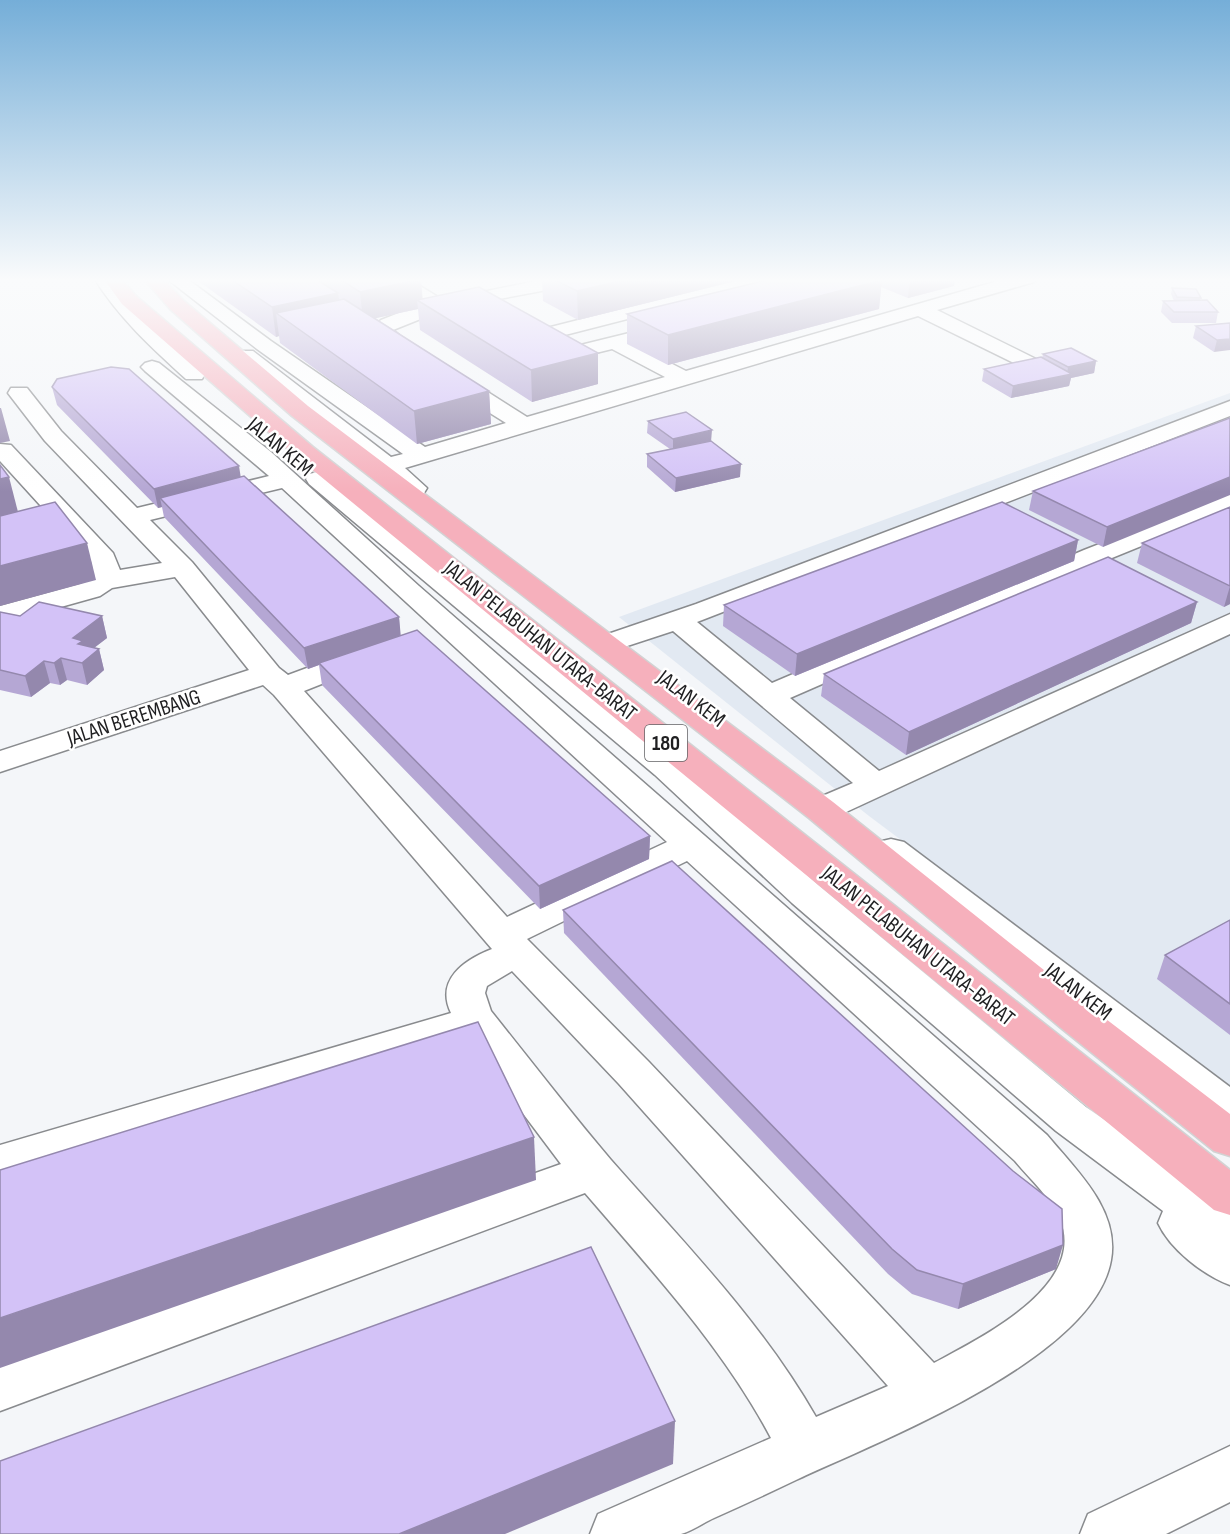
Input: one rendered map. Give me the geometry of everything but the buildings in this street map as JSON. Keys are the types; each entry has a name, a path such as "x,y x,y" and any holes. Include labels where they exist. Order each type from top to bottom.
{"main road":[{"name":"JALAN PELABUHAN UTARA-BARAT","path":"186,350 305,452 1230,1196"},
{"name":"JALAN PELABUHAN UTARA-BARAT","path":"229,350 300,411 821,810 1075,1017 1230,1138"}],"street":[{"name":"JALAN KEM","path":"164,350 165,351 154,366 434,577 667,768 805,894 1071,1119 1230,1234"},
{"name":"JALAN KEM","path":"238,350 1230,1110"},
{"path":"271,350 422,456"},
{"path":"408,350 524,425"},
{"path":"543,350 576,369"},
{"path":"555,357 587,350"},
{"path":"628,350 685,379"},
{"path":"387,466 783,350"},
{"path":"1002,350 1029,363"},
{"path":"154,366 287,479 434,635 692,844 1031,1148 1076,1203 1089,1236 1086,1265 1075,1288 1053,1315 972,1368 928,1393 618,1534"},
{"path":"20,393 23,445 50,517 104,560 107,571 103,581"},
{"path":"615,641 677,620 1230,408"},
{"path":"23,445 131,517 182,568 276,681 510,944 634,1073 928,1393"},
{"path":"131,517 287,479"},
{"path":"987,501 1019,518"},
{"path":"768,696 1094,556 1230,501"},
{"path":"1061,540 1124,572"},
{"path":"0,615 90,590 103,581 182,568"},
{"path":"1196,608 1229,623"},
{"path":"677,620 876,784"},
{"path":"832,805 1229,623"},
{"name":"JALAN BEREMBANG","path":"0,762 384,651"},
{"path":"692,844 510,944 492,963 471,976 465,984 464,996 475,1020 594,1171 726,1323 787,1412 805,1449"},
{"path":"0,1163 426,1037 475,1020"},
{"name":"JALAN KEM","path":"1071,1119 1131,1180 1230,1264"},
{"path":"0,1388 594,1171"},
{"path":"1108,1534 1230,1473"}],"shaded area":[{"path":"1230,393 1230,1087 869,816 619,617"}]}
